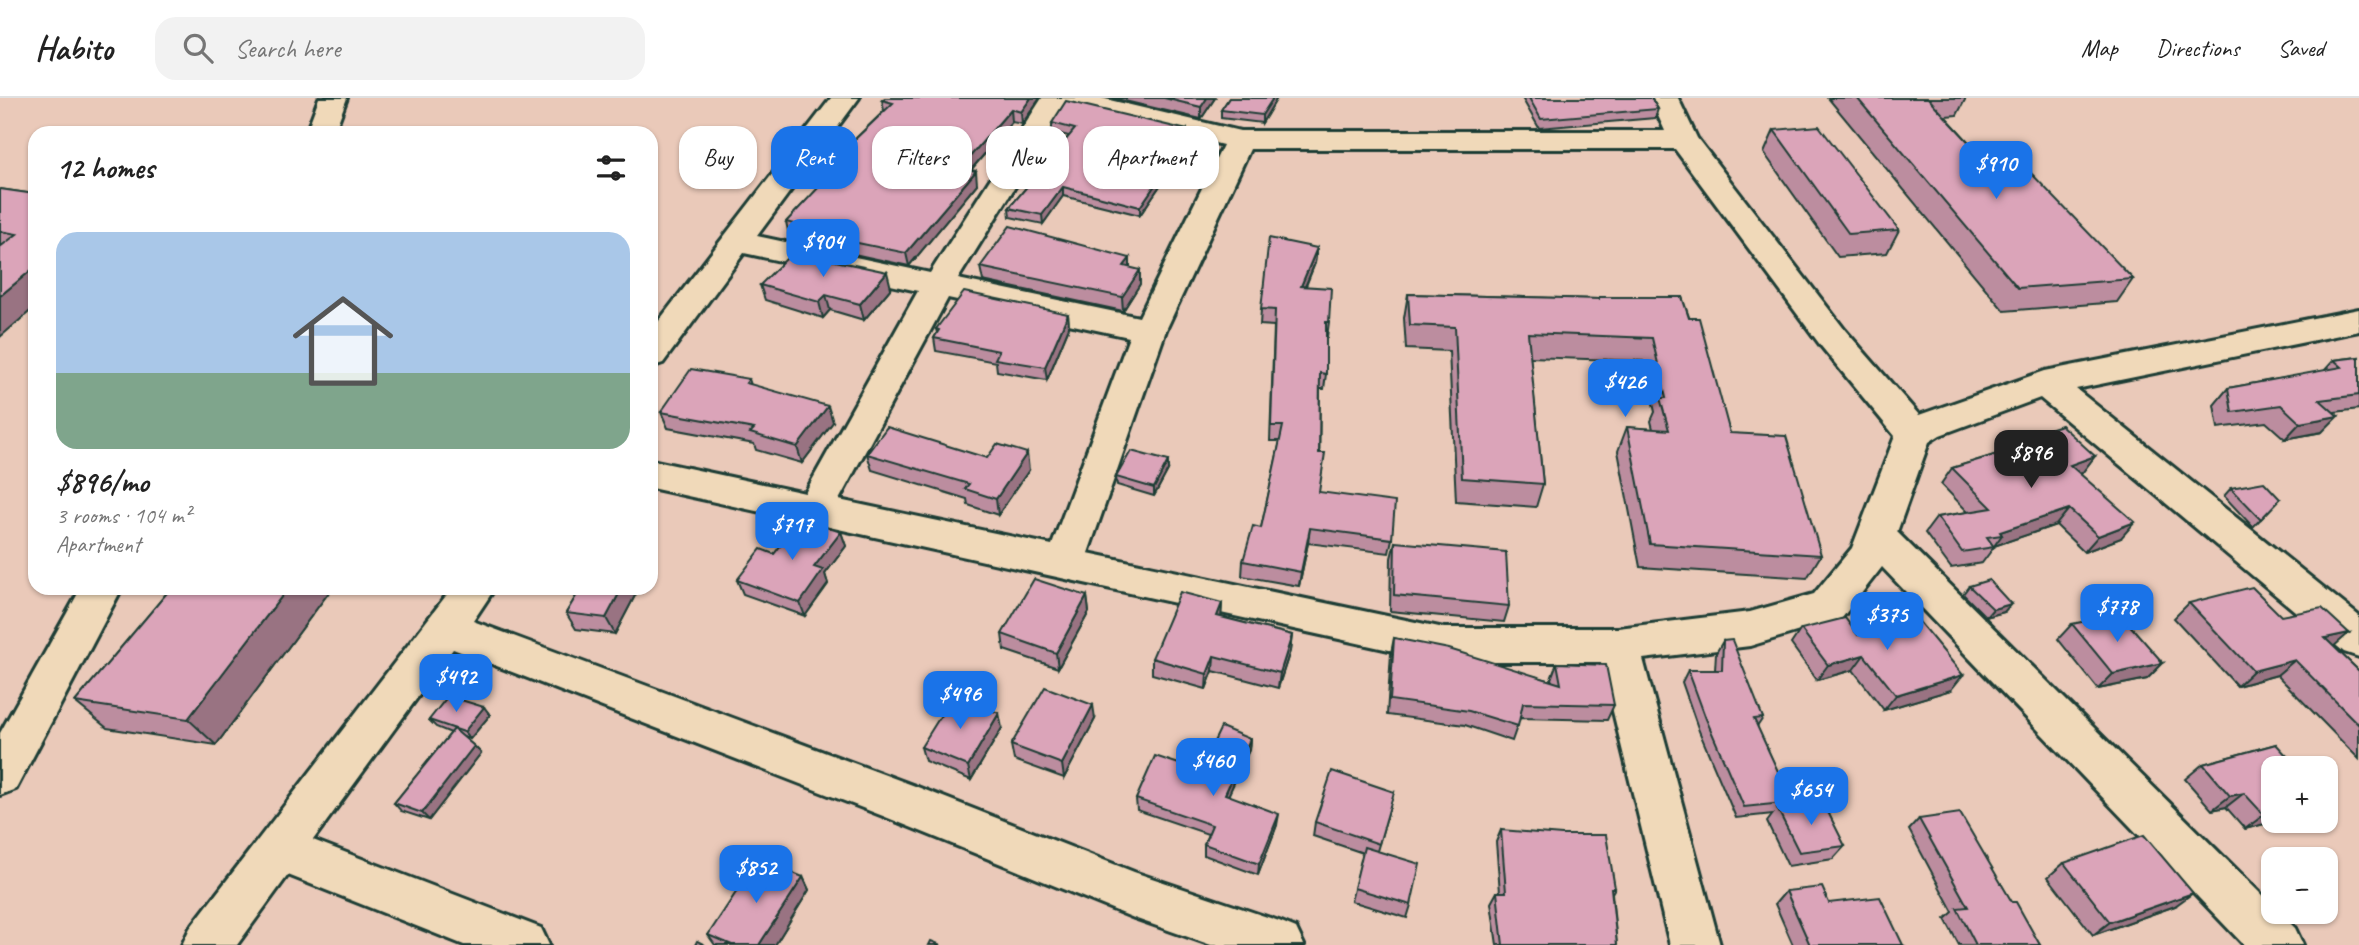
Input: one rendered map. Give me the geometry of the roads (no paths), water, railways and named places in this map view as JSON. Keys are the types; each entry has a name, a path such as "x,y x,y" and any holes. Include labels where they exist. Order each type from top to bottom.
{"street":[{"path":"323,126 333,98"},
{"path":"658,346 845,98"},
{"path":"814,510 937,285 1056,98"},
{"path":"1066,98 1240,140 1683,140"},
{"path":"1664,98 1683,140 1833,338 1914,434"},
{"path":"1064,565 1149,330 1240,140"},
{"path":"737,242 1149,330"},
{"path":"658,476 1444,645 1618,645 1750,629 1828,606 1869,555 1914,434 1927,426 2045,383 2353,328"},
{"path":"2045,383 2359,640"},
{"path":"1876,536 2265,943"},
{"path":"0,775 98,595"},
{"path":"207,945 470,595"},
{"path":"445,628 899,801 1133,895 1279,945"},
{"path":"1618,645 1695,945"},
{"path":"279,849 524,945"}]}
